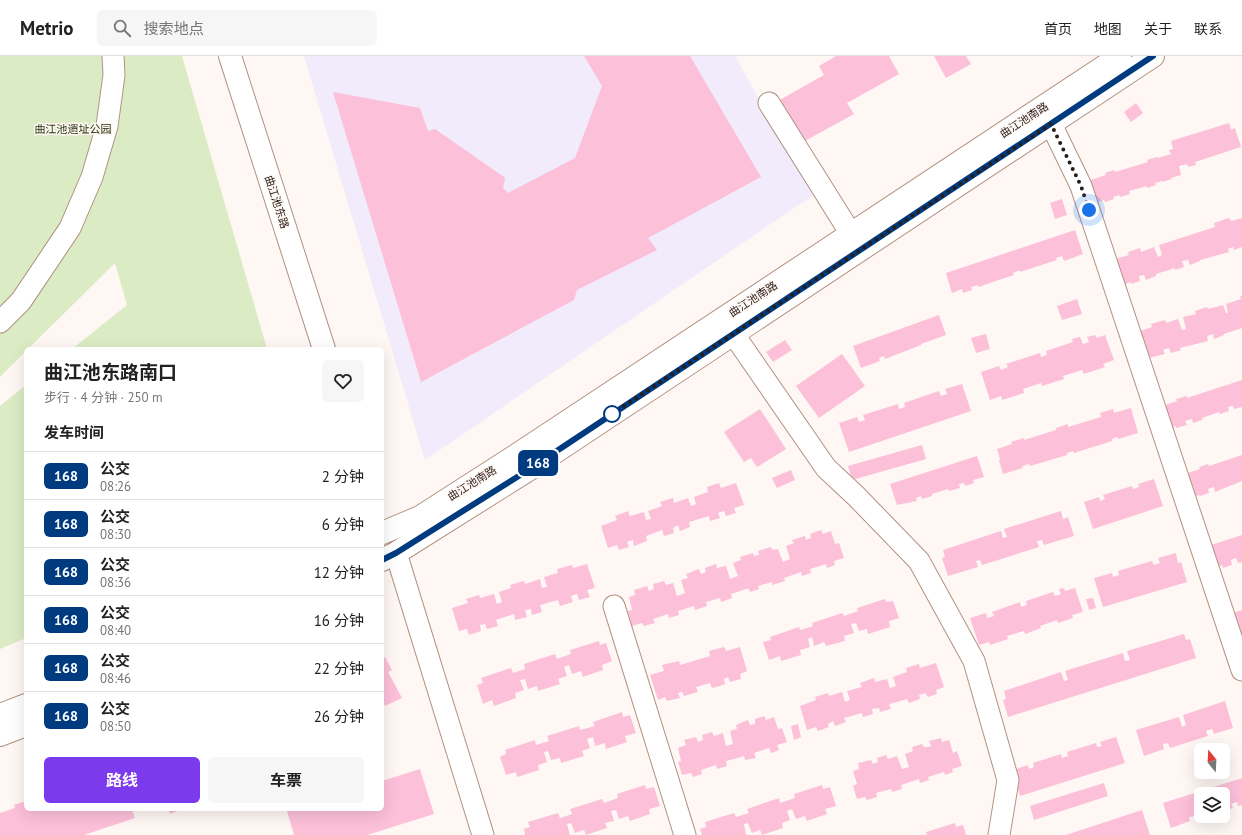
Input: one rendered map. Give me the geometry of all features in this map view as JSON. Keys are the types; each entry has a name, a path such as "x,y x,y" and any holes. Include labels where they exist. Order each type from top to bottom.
{"main road":[{"name":"曲江池东路","path":"230,56 323,347"},
{"name":"曲江池南路","path":"389,556 525,472 728,326 851,234 1120,56"},
{"name":"曲江池南路","path":"384,531 426,513 514,456 728,326 1051,124 1153,56"},
{"path":"384,539 389,556"},
{"path":"0,715 24,706"},
{"path":"0,735 24,726"}],"street":[{"path":"0,322 21,301 70,228 92,177 107,126 114,75 114,56"},
{"path":"770,103 851,234"},
{"path":"1051,124 1081,186 1242,670"},
{"path":"728,326 826,468 856,496 919,561 974,661 1008,780 999,835"},
{"path":"389,556 483,835"},
{"path":"614,606 685,835"}],"shaded area":[{"path":"304,56 735,56 813,195 425,460"}],"green space":[{"name":"曲江池遗址公园","path":"0,56 182,56 266,347 74,347 127,305 115,263 30,347 24,347 24,353 0,377"},
{"path":"24,387 24,639 0,649 0,406"}],"building":[{"path":"584,56 690,56 761,177 648,238 657,250 577,290 574,300 421,382 333,92 420,108 428,131 435,129 504,177 503,188 508,193 575,158 602,86"},
{"path":"836,56 889,56 899,74 847,103 854,114 801,143 778,101 824,75 819,66"},
{"path":"934,56 966,56 971,64 946,78"},
{"path":"1136,103 1143,113 1131,122 1124,112"},
{"path":"1229,123 1231,130 1235,128 1241,147 1195,162 1196,165 1188,167 1187,164 1179,166 1181,175 1171,178 1172,179 1155,183 1156,185 1147,188 1147,186 1129,191 1130,194 1120,197 1119,195 1113,197 1114,199 1105,202 1104,200 1095,203 1088,181 1106,175 1105,173 1114,170 1115,172 1148,162 1147,160 1171,154 1169,150 1173,149 1171,141"},
{"path":"1062,199 1067,215 1055,219 1050,203"},
{"path":"1229,218 1231,221 1242,218 1242,247 1234,250 1233,247 1228,249 1229,252 1200,260 1190,265 1188,260 1182,261 1184,267 1175,270 1175,268 1156,274 1156,276 1146,280 1144,275 1139,276 1140,281 1131,284 1131,282 1120,286 1115,259 1129,255 1128,252 1140,248 1141,252 1154,247 1158,257 1162,255 1159,245 1215,227 1214,223"},
{"path":"1075,230 1083,254 1064,261 1062,256 1056,258 1057,260 1020,272 1020,270 1013,273 1014,275 978,287 978,285 971,287 972,290 963,293 962,289 952,293 946,273"},
{"path":"1240,296 1242,296 1242,328 1214,339 1213,334 1207,336 1208,341 1180,348 1181,350 1171,353 1169,348 1163,350 1165,354 1144,359 1137,332 1152,327 1151,324 1165,320 1166,323 1178,319 1182,330 1186,329 1183,317 1196,314 1195,311 1207,307 1208,309 1223,305 1226,313 1228,313 1226,304 1241,299"},
{"path":"1077,299 1082,314 1062,320 1057,306"},
{"path":"939,315 946,335 885,359 884,356 879,358 880,361 861,368 853,346"},
{"path":"986,334 990,349 976,353 971,338"},
{"path":"1095,335 1097,338 1105,335 1114,360 1103,364 1105,367 1084,374 1082,370 1063,376 1064,379 1042,386 1041,383 1023,389 1024,393 1002,400 1001,396 990,400 981,372 999,366 1001,370 1008,367 1006,364 1040,353 1041,357 1047,355 1046,351 1073,342 1072,339 1080,337 1083,344 1089,342 1087,337"},
{"path":"785,340 792,350 773,362 766,352"},
{"path":"842,354 865,386 819,418 796,386"},
{"path":"1242,380 1242,407 1234,409 1233,406 1228,407 1229,411 1220,414 1219,412 1193,423 1192,419 1185,421 1187,425 1167,429 1160,407 1177,401 1176,399 1187,396 1187,398"},
{"path":"962,384 971,411 849,452 839,423 857,417 859,422 865,420 863,415 898,404 899,409 905,407 904,403 939,391 941,396 947,394 945,389"},
{"path":"1131,408 1138,433 1118,439 1118,437 1112,439 1112,441 1074,453 1073,451 1067,453 1067,455 1030,466 1029,464 1022,466 1023,468 1003,474 997,449 1012,444 1011,442 1024,438 1024,440 1056,430 1056,428 1068,424 1068,427 1101,417 1100,413 1113,409 1114,413"},
{"path":"760,409 786,449 757,467 751,458 744,462 724,432"},
{"path":"922,445 926,459 852,480 848,466"},
{"path":"1242,455 1242,481 1215,492 1214,487 1208,489 1209,493 1190,498 1182,475 1200,469 1199,467 1208,464 1209,466"},
{"path":"977,456 984,477 973,480 974,483 965,486 964,483 959,484 960,488 949,491 948,489 922,499 921,496 916,498 917,501 897,505 890,484"},
{"path":"791,470 795,480 777,488 772,478"},
{"path":"1154,479 1163,506 1093,529 1084,502 1099,497 1100,501 1105,499 1103,495 1132,486 1133,489 1139,487 1138,484"},
{"path":"719,483 721,488 736,483 744,505 734,508 736,513 726,516 724,511 718,513 720,518 710,521 709,516 689,522 690,527 680,531 678,525 673,528 674,533 664,536 662,530 646,536 647,541 634,546 633,540 627,542 629,547 619,550 617,545 608,548 601,526 617,520 615,516 628,511 630,516 644,512 646,520 651,519 648,511 662,506 660,502 673,498 674,503 688,498 691,506 696,504 694,497 708,492 707,487"},
{"path":"1061,511 1063,519 1068,517 1074,536 1044,545 1042,540 1037,541 1039,547 982,565 980,560 976,561 978,567 948,576 942,558 945,557 943,550 1001,531 1003,538 1007,537 1004,529"},
{"path":"821,530 823,534 831,531 835,544 839,543 844,558 834,561 835,565 827,568 826,564 810,569 811,573 802,576 801,572 784,578 785,581 772,585 772,582 758,586 759,589 750,592 749,589 746,589 731,594 732,598 721,602 720,598 706,602 707,606 695,610 694,606 678,611 679,615 669,618 668,614 653,619 655,623 644,626 642,623 632,626 628,611 632,610 629,597 635,595 634,590 647,586 649,591 654,589 653,584 664,581 666,585 673,583 677,596 685,593 681,580 688,578 686,574 699,569 701,574 706,572 705,568 716,564 717,568 726,566 730,579 738,576 733,563 741,560 740,557 753,553 754,556 759,555 758,551 771,547 772,550 778,549 783,562 790,559 786,546 794,543 792,540 805,536 806,540 811,538 810,534"},
{"path":"1242,535 1242,562 1238,563 1236,558 1231,560 1232,565 1223,568 1222,565 1212,568 1205,547"},
{"path":"1176,553 1178,563 1181,562 1187,582 1103,607 1094,578 1112,573 1113,577 1119,575 1118,571 1152,561 1154,565 1160,563 1158,558"},
{"path":"587,564 595,588 587,590 590,597 579,600 577,594 571,596 573,602 560,606 558,600 540,605 542,612 532,615 531,609 525,610 527,617 515,620 514,614 496,620 498,626 487,629 485,624 480,625 481,631 469,635 467,629 459,631 452,608 468,603 466,599 479,595 480,598 494,594 497,604 502,602 499,592 511,588 510,585 524,581 525,584 540,579 542,588 547,587 544,577 558,573 557,569 572,565 573,568"},
{"path":"1064,588 1065,591 1075,588 1083,612 1072,615 1073,618 1058,623 1057,620 1040,626 1041,628 1025,634 1024,631 1007,636 1008,639 990,645 989,642 979,645 970,618 986,613 987,618 994,616 992,612 1020,602 1021,607 1027,605 1026,601 1053,592 1055,596 1061,594 1059,589"},
{"path":"1093,598 1096,608 1089,610 1086,599"},
{"path":"885,599 886,602 893,601 899,618 889,621 890,627 868,634 867,629 859,631 856,623 851,624 854,633 844,636 845,641 826,646 824,642 814,646 812,637 808,639 810,647 800,650 801,655 781,661 780,656 769,660 763,642 771,640 770,637 799,627 800,630 813,626 812,623 842,613 844,616 858,611 857,608"},
{"path":"1242,610 1242,638 1230,614"},
{"path":"1184,634 1186,640 1190,639 1196,658 1008,717 1003,700 1006,699 1004,691 1061,672 1064,681 1068,680 1065,671 1123,653 1125,661 1130,660 1127,651"},
{"path":"599,641 600,645 606,643 612,661 602,665 603,670 583,677 581,671 572,674 569,665 564,667 567,676 558,679 560,684 538,691 537,686 528,689 525,679 520,680 524,690 515,693 516,698 494,706 492,700 483,704 477,685 483,683 481,678 511,668 513,673 525,669 524,664 555,654 557,659 571,654 570,650"},
{"path":"724,647 726,651 740,647 747,671 740,674 741,679 730,682 728,677 724,679 725,684 720,686 712,688 710,683 696,687 698,692 684,696 682,692 678,693 680,698 667,701 665,697 658,700 650,675 664,671 662,665 679,661 680,665 710,656 709,651"},
{"path":"385,657 392,670 388,672 402,698 385,706 384,704"},
{"path":"936,663 944,687 936,690 937,694 928,697 925,693 919,695 920,699 909,703 907,699 890,704 891,709 880,712 879,708 872,709 873,714 863,717 862,713 844,718 846,722 835,726 833,721 828,724 829,727 818,731 816,727 807,730 800,706 816,700 815,697 828,693 829,696 842,692 845,702 850,700 847,691 862,687 860,683 874,678 875,682 887,679 890,688 896,686 893,677 907,672 906,668 919,664 920,668"},
{"path":"1225,701 1233,728 1214,734 1212,729 1206,731 1208,736 1170,748 1168,743 1163,744 1164,749 1144,756 1136,730 1179,717 1182,727 1186,725 1183,715"},
{"path":"622,712 623,717 630,715 636,733 625,736 627,742 606,749 605,743 595,746 593,737 587,739 590,748 582,751 584,756 561,763 560,758 551,760 548,751 544,752 547,762 538,765 539,770 517,777 516,772 506,775 500,757 506,754 505,750 535,740 536,745 549,741 547,736 579,726 580,730 595,726 593,722"},
{"path":"764,716 766,720 774,717 778,729 782,728 787,742 777,745 779,750 771,753 769,748 754,753 756,758 745,760 744,756 726,761 727,766 717,769 716,765 701,770 702,774 693,777 691,773 682,775 678,762 681,761 678,748 686,745 684,740 696,737 698,742 703,740 702,735 712,732 714,736 723,733 726,746 733,744 730,731 737,729 736,725 748,720 750,725 755,724 755,719"},
{"path":"798,724 801,737 794,740 791,726"},
{"path":"1116,737 1125,763 1020,796 1013,770 1028,765 1029,769 1034,767 1033,763 1061,754 1062,758 1068,756 1067,752 1096,743 1097,747 1102,746 1100,742"},
{"path":"941,738 942,742 949,740 953,753 957,751 962,766 952,769 953,772 945,775 944,772 928,777 929,780 920,783 919,779 901,785 902,789 892,792 891,789 876,793 877,797 867,800 865,797 857,799 853,786 857,784 853,771 859,769 858,763 871,760 873,764 878,762 877,758 886,755 888,759 897,756 902,769 909,767 905,754 913,751 912,747 922,744 924,747 928,747 931,746 929,741"},
{"path":"420,769 434,814 367,835 294,835 287,811 384,811 384,780"},
{"path":"1242,778 1242,805 1238,806 1237,802 1231,804 1233,808 1230,809 1230,787 1214,787"},
{"path":"1104,783 1108,796 1034,820 1030,806"},
{"path":"645,785 646,789 654,787 660,806 649,809 650,814 630,821 628,816 619,819 616,810 611,811 614,821 605,823 607,828 586,835 584,830 575,833 571,823 567,824 570,835 525,835 524,829 530,827 528,822 558,813 560,818 572,814 570,809 602,799 604,803 618,798 617,794"},
{"path":"822,785 823,789 830,787 836,806 825,809 827,814 807,821 805,816 796,819 792,809 787,811 790,820 782,823 783,828 762,835 760,830 752,833 748,823 744,824 746,835 702,835 700,829 706,827 705,822 734,813 736,817 749,813 747,809 779,798 780,803 795,798 794,794"},
{"path":"1194,793 1194,816 1189,817 1190,821 1171,828 1163,803"},
{"path":"24,802 24,811 133,811 135,818 84,835 0,835 0,813 15,808 14,805"},
{"path":"1142,810 1150,835 1066,835"},
{"path":"169,811 177,811 170,814"},
{"path":"955,823 956,827 963,825 966,835 927,835 926,832"}],"bus line":[{"name":"168","path":"384,559 525,472 1153,56"}],"route":[{"path":"612,414 1051,124 1081,186 1089,210"}]}
